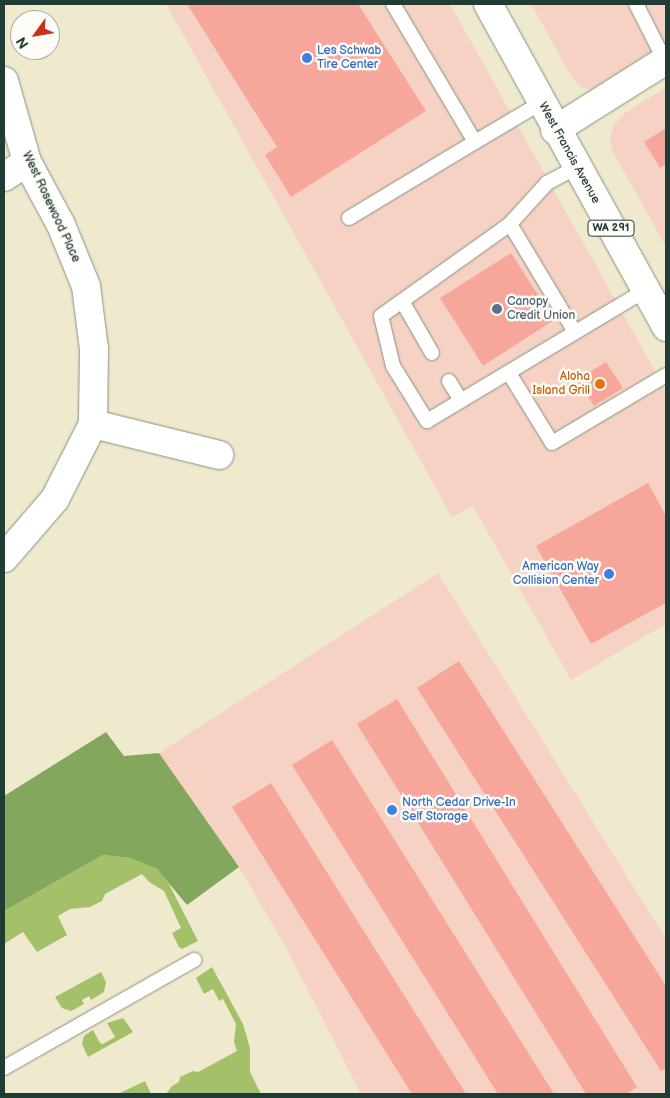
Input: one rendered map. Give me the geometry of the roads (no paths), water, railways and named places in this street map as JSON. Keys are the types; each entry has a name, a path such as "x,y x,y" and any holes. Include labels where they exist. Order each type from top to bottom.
{"street":[{"name":"West Francis Avenue","path":"488,4 555,130 666,327"},
{"path":"555,130 666,61"},
{"name":"West Rosewood Place","path":"4,81 27,162 62,225 86,286 94,349 93,424"},
{"path":"4,177 27,162"},
{"path":"4,558 55,499 93,424 220,455"}],"lane":[{"path":"393,4 475,142"},
{"path":"636,4 666,61"},
{"path":"350,218 541,103"},
{"path":"577,167 547,183 510,224 381,316 393,366 428,421 646,290"},
{"path":"510,224 575,332"},
{"path":"402,301 432,353"},
{"path":"509,373 552,443 666,375"},
{"path":"449,381 461,401"},
{"path":"4,1068 194,960"}],"place":[{"name":"Les Schwab Tire Center","path":"307,58"},
{"name":"Canopy Credit Union","path":"497,309"},
{"name":"Aloha Island Grill","path":"600,384"},
{"name":"American Way Collision Center","path":"609,574"},
{"name":"North Cedar Drive-In Self Storage","path":"392,810"}]}
